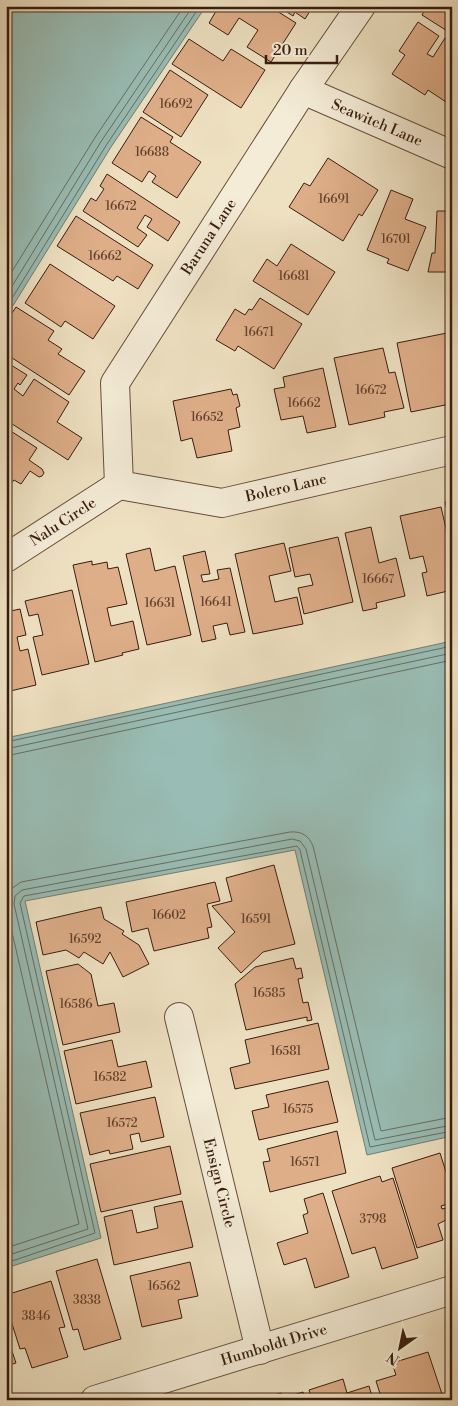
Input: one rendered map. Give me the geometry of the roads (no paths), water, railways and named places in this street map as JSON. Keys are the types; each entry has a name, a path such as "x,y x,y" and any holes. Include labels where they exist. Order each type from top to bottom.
{"street":[{"name":"Baruna Lane","path":"119,485 115,383 303,90 361,6"},
{"name":"Seawitch Lane","path":"303,90 452,155"},
{"name":"Bolero Lane","path":"119,485 222,503 452,450"},
{"name":"Nalu Circle","path":"6,558 119,485"},
{"name":"Ensign Circle","path":"179,1017 260,1350"},
{"name":"Humboldt Drive","path":"95,1400 452,1290"}],"water":[{"path":"6,6 206,6 111,147 6,317"},
{"path":"452,641 452,1136 367,1155 295,850 25,901 101,1238 6,1268 6,738"}]}
